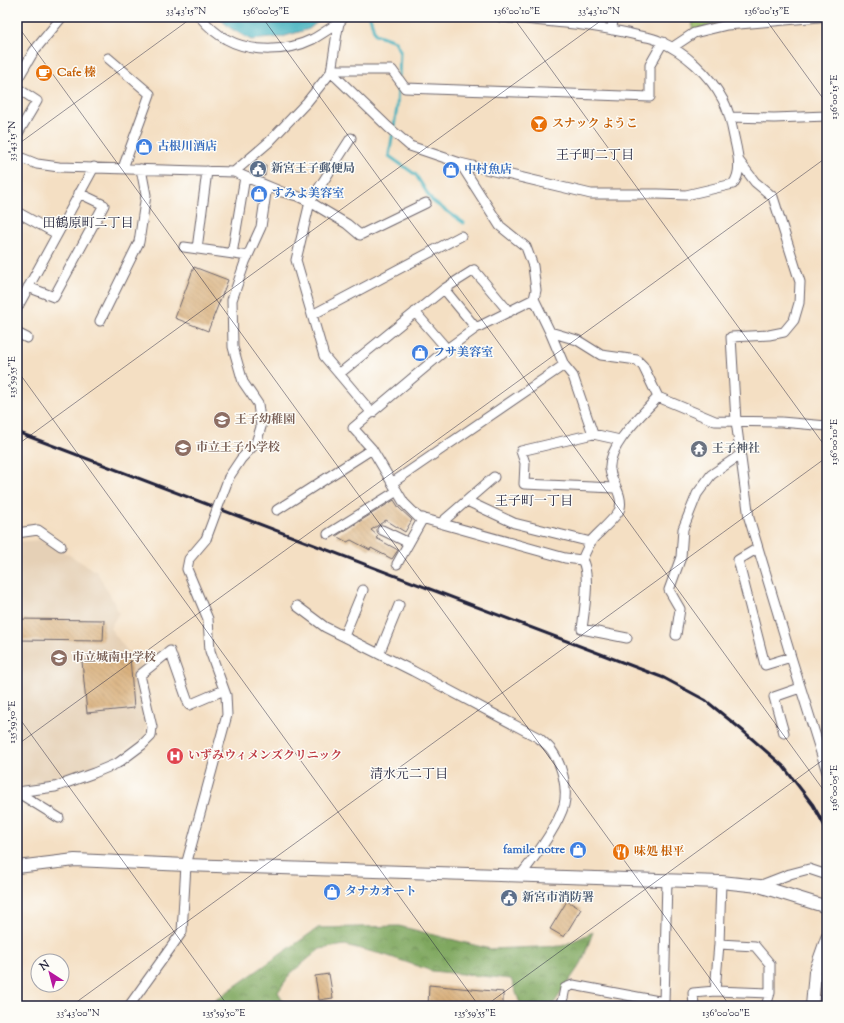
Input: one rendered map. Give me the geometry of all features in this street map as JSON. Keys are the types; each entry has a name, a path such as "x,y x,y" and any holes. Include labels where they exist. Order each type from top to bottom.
{"street":[{"path":"17,80 34,52 62,17"},
{"path":"200,17 206,24 225,39 246,47 270,50 291,46 312,39 341,20"},
{"path":"332,71 388,127 410,146 460,163 591,194 686,195 733,184 737,180 739,161 730,117 724,100 714,85 700,69 673,47 658,40 612,30 575,24 500,17"},
{"path":"612,30 613,17"},
{"path":"673,47 694,33 727,25 820,17"},
{"path":"234,172 269,142 307,102 332,71 337,33 341,20"},
{"path":"332,71 392,70 405,88 650,97 650,65 663,42"},
{"path":"108,58 150,94 122,168"},
{"path":"17,88 37,101 17,135"},
{"path":"730,117 774,118 827,116"},
{"path":"351,138 310,202 296,260 324,356 372,413"},
{"path":"17,156 37,164 59,167 234,172 310,202 347,224 360,235 426,203"},
{"path":"739,161 755,182 773,197 800,282 799,303 794,320 784,332 769,335 731,337 736,421 750,518 800,688 827,772"},
{"path":"460,163 500,226 526,247 533,266 536,290 534,299 564,365 573,376 593,434"},
{"path":"18,305 94,167"},
{"path":"100,321 139,242 146,195 141,169"},
{"path":"197,249 206,171"},
{"path":"232,254 246,177"},
{"path":"129,1006 182,932 186,866 227,715 226,695 210,651 208,619 187,569 189,559 206,539 229,477 241,458 256,443 261,427 258,404 243,382 233,347 232,300 248,256 261,227 267,186"},
{"path":"28,287 54,297 104,205 79,193"},
{"path":"17,212 57,234"},
{"path":"312,315 461,236"},
{"path":"184,247 248,256"},
{"path":"339,374 444,289 474,270 509,312"},
{"path":"444,289 476,328"},
{"path":"534,299 476,328 447,349 354,428 372,449 404,503 418,517 565,558 582,560"},
{"path":"415,312 447,349"},
{"path":"550,332 577,340 601,355 638,360 643,366 658,397 715,421 781,422 827,426"},
{"path":"17,333 27,338"},
{"path":"328,534 564,365"},
{"path":"582,560 591,542 620,510 621,500 615,488 610,469 613,453 620,440 658,397"},
{"path":"615,488 524,484 525,464 521,451 593,434 620,440"},
{"path":"277,510 372,449"},
{"path":"676,635 680,609 669,590 681,557 683,529 697,494 711,475 740,456"},
{"path":"441,523 494,477"},
{"path":"467,501 514,523 591,542"},
{"path":"397,564 423,518"},
{"path":"17,533 38,530 61,546"},
{"path":"382,530 409,544"},
{"path":"758,548 738,560 765,665 791,657"},
{"path":"582,560 585,564 586,591 582,629 627,638"},
{"path":"344,636 363,590"},
{"path":"379,654 399,605"},
{"path":"297,606 326,627 539,738 552,751 562,770 565,786 564,804 535,857 520,876"},
{"path":"17,792 55,787 94,773 118,763 142,745 151,736 152,728 145,705 140,675 170,651 189,706 224,690"},
{"path":"784,733 774,697 800,688"},
{"path":"17,792 59,818"},
{"path":"17,867 75,860 186,866 721,882 759,886 827,907"},
{"path":"759,886 790,874 809,869 827,874"},
{"path":"560,1006 565,988 572,985 664,1002 667,880"},
{"path":"715,991 719,944 721,882"},
{"path":"812,1006 815,972 827,938"},
{"path":"719,944 755,946 770,964 770,993 766,1006"},
{"path":"694,1006 693,993 715,991 770,993"}],"shaded area":[{"name":"市立城南中学校","path":"40,540 56,547 97,572 110,595 119,613 110,628 142,667 134,674 146,722 146,731 143,737 108,761 38,786 17,787 17,542"}],"green space":[{"path":"693,17 747,17 721,22 692,31"},
{"path":"399,926 490,949 562,946 593,932 582,962 552,1006 521,1006 511,979 432,971 385,955 345,945 320,949 291,973 278,992 286,1006 207,1006 318,928"}],"water":[{"path":"218,17 256,17 263,20 277,17 324,17 309,29 282,37 251,40 230,28"}],"building":[{"path":"256,161 266,165 265,176 250,171 253,163"},
{"path":"194,267 228,280 208,331 175,318"},
{"path":"394,500 399,508 412,520 405,532 386,520 371,530 378,536 376,538 398,550 392,559 371,548 370,550 351,540 347,542 336,536"},
{"path":"17,619 104,620 103,641 17,640"},
{"path":"130,657 134,708 87,713 82,661"},
{"path":"567,901 581,909 564,937 550,929"},
{"path":"329,974 333,998 319,1000 315,976"},
{"path":"429,985 503,992 503,1006 428,1006"}],"waterway":[{"path":"370,17 375,34 395,41 400,51 399,76"},
{"path":"398,83 397,108 389,156 416,175 432,201 464,223"}],"railway":[{"path":"17,432 664,678 705,700 783,766 813,805 827,830"}],"place":[{"name":"Cafe 榛","path":"44,73"},
{"name":"スナック ようこ","path":"539,124"},
{"name":"古根川酒店","path":"144,147"},
{"name":"新宮王子郵便局","path":"258,169"},
{"name":"中村魚店","path":"451,170"},
{"name":"すみよ美容室","path":"259,194"},
{"name":"フサ美容室","path":"420,353"},
{"name":"王子幼稚園","path":"222,420"},
{"name":"市立王子小学校","path":"183,448"},
{"name":"王子神社","path":"699,449"},
{"name":"市立城南中学校","path":"59,658"},
{"name":"いずみウィメンズクリニック","path":"175,756"},
{"name":"famile notre","path":"578,850"},
{"name":"味処 根平","path":"621,852"},
{"name":"タナカオート","path":"332,892"},
{"name":"新宮市消防署","path":"509,898"}],"district":[{"name":"王子町二丁目","path":"595,156"},
{"name":"田鶴原町二丁目","path":"88,224"},
{"name":"王子町一丁目","path":"534,502"},
{"name":"清水元二丁目","path":"409,775"}]}
